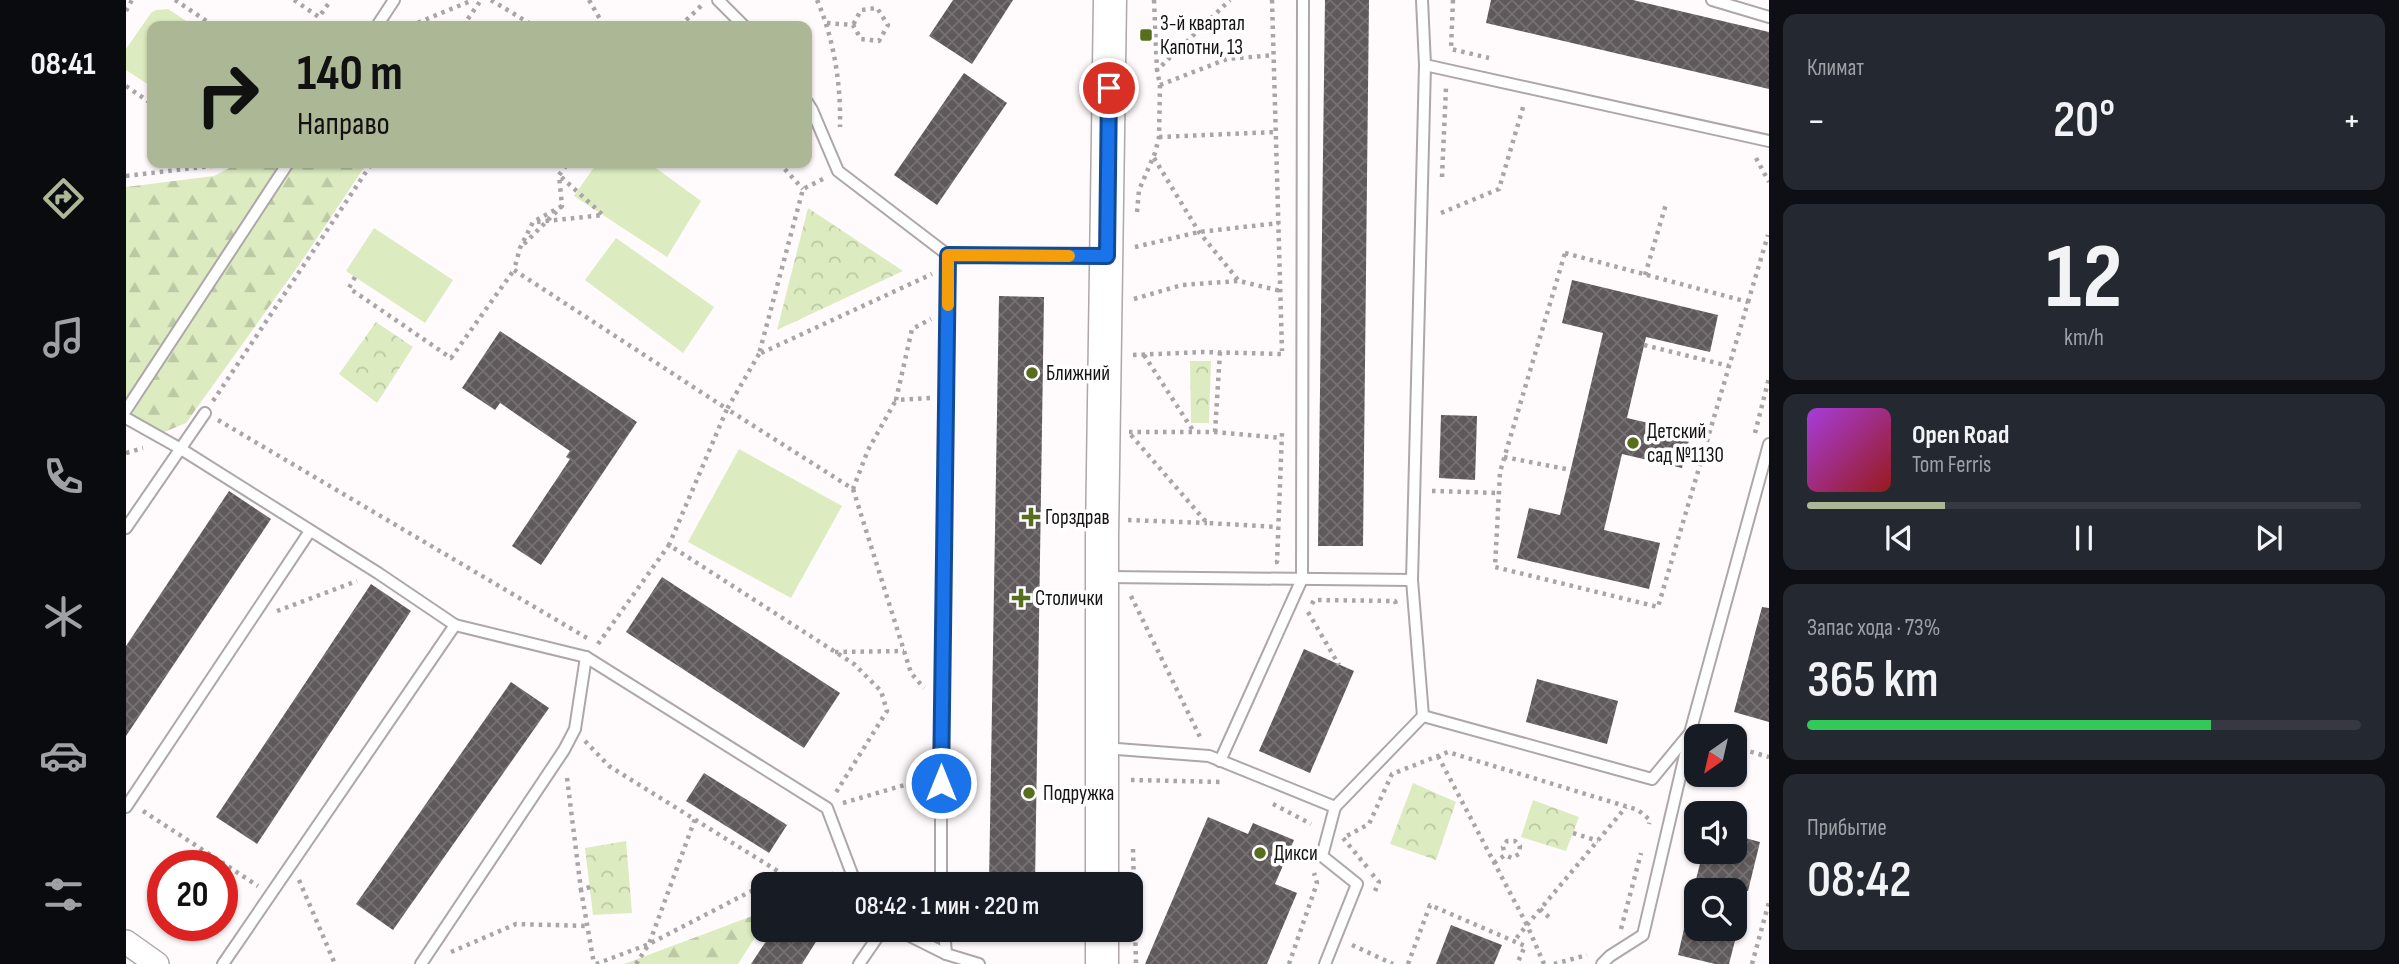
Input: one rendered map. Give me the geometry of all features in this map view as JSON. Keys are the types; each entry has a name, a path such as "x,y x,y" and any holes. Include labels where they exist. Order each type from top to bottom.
{"street":[{"path":"1102,872 1101,748 1113,587 1102,537 1126,254 1110,0"},
{"path":"126,942 158,964"},
{"path":"1102,942 1102,964"}],"lane":[{"path":"380,21 394,0"},
{"path":"718,0 739,21"},
{"path":"1220,761 1302,579 1303,0"},
{"path":"1325,964 1357,884 1322,856 1335,807 1423,716 1412,580 1425,65 1422,0"},
{"path":"1712,0 1769,17"},
{"path":"1425,65 1769,141"},
{"path":"812,110 838,171 948,261 1126,254"},
{"path":"126,410 285,168"},
{"path":"941,872 948,261"},
{"path":"126,528 205,413"},
{"path":"126,418 181,449 378,573 455,625 586,657 827,808 851,872"},
{"path":"1692,724 1769,444"},
{"path":"128,805 310,531"},
{"path":"1113,587 1302,579 1412,580"},
{"path":"223,964 455,625"},
{"path":"421,964 564,750 575,729 586,657"},
{"path":"1423,716 1652,779 1684,740"},
{"path":"1101,748 1209,756 1335,807"},
{"path":"1602,964 1643,935 1684,759"},
{"path":"859,964 874,942"},
{"path":"922,942 946,954 979,964"},
{"path":"945,942 946,954"}],"path":[{"path":"126,11 132,0"},
{"path":"175,0 206,21"},
{"path":"294,0 319,18 331,0"},
{"path":"422,21 473,0"},
{"path":"466,21 481,0"},
{"path":"491,0 526,21"},
{"path":"589,0 601,21"},
{"path":"685,21 707,0"},
{"path":"369,168 205,413 598,644 669,545 727,409 759,354 803,189 838,171 841,99 827,23 817,0"},
{"path":"1137,223 1139,191 1154,157 1158,137 1160,85 1154,0"},
{"path":"1157,70 1230,0"},
{"path":"1272,0 1283,366"},
{"path":"1453,0 1451,50 1491,59"},
{"path":"877,8 888,24 879,41 861,40 853,25 861,10 877,8"},
{"path":"827,23 853,25"},
{"path":"1160,85 1227,58 1274,55"},
{"path":"126,86 147,101"},
{"path":"1442,187 1446,86 1459,89"},
{"path":"1441,213 1499,188 1524,104 1511,101"},
{"path":"1158,137 1276,132"},
{"path":"1744,155 1769,161"},
{"path":"1154,157 1199,232 1239,281"},
{"path":"1756,159 1769,182"},
{"path":"126,176 181,168"},
{"path":"562,206 559,175 564,168"},
{"path":"784,168 803,189"},
{"path":"533,222 603,215 559,175"},
{"path":"1441,227 1442,200"},
{"path":"1645,275 1666,204"},
{"path":"355,277 349,288 451,358 514,270 520,248 533,222 562,206"},
{"path":"520,248 562,206"},
{"path":"1126,254 1199,232 1279,223"},
{"path":"1126,254 1136,235"},
{"path":"1748,302 1565,253 1500,472 1495,567 1658,607 1768,235"},
{"path":"759,354 948,261"},
{"path":"514,270 853,489"},
{"path":"1132,310 1132,299 1182,285 1239,281 1281,291"},
{"path":"941,708 911,673 853,489 868,450 896,400 912,329 948,310"},
{"path":"1130,344 1130,355 1220,352 1282,354"},
{"path":"1644,345 1729,366"},
{"path":"1214,432 1220,352"},
{"path":"1144,354 1194,432"},
{"path":"896,400 946,397"},
{"path":"1263,562 1277,562 1282,426"},
{"path":"1128,432 1214,432 1282,438"},
{"path":"1128,432 1128,445"},
{"path":"1128,432 1208,523"},
{"path":"1504,457 1571,470"},
{"path":"1431,500 1432,478"},
{"path":"1432,491 1499,493"},
{"path":"1126,508 1125,520 1278,527"},
{"path":"669,545 853,664 881,691 887,711 827,808"},
{"path":"250,621 378,573"},
{"path":"1113,587 1131,596 1144,597"},
{"path":"1131,596 1204,746 1210,734"},
{"path":"1302,625 1314,600 1395,601 1396,614"},
{"path":"1308,612 1339,664"},
{"path":"835,652 904,651"},
{"path":"575,729 609,766 779,872"},
{"path":"564,750 582,890 595,964 649,944 751,892"},
{"path":"1747,751 1769,757"},
{"path":"1373,895 1378,882 1343,838 1369,824 1392,774 1448,752 1638,810 1650,820 1647,832"},
{"path":"1438,756 1527,925 1544,964"},
{"path":"827,808 926,778"},
{"path":"1131,793 1130,780 1230,782"},
{"path":"1265,799 1311,822 1309,832"},
{"path":"128,805 271,894"},
{"path":"1514,941 1626,807"},
{"path":"636,964 649,944 695,819"},
{"path":"1573,833 1598,841"},
{"path":"1615,934 1621,930 1644,844"},
{"path":"1133,846 1136,964"},
{"path":"1494,863 1505,855"},
{"path":"292,863 335,964"},
{"path":"1289,964 1317,883 1313,872"},
{"path":"582,890 590,887"},
{"path":"1752,964 1769,902"},
{"path":"1408,964 1430,905 1525,946 1517,964"},
{"path":"1541,909 1551,919"},
{"path":"447,954 516,924 588,926"},
{"path":"1348,954 1352,945 1393,964"},
{"path":"1554,964 1591,954 1582,964"}],"green space":[{"path":"168,9 186,21 147,21 147,84 126,70 126,49 151,13"},
{"path":"229,168 364,168 301,262 186,423 162,433 126,410 126,187 214,176"},
{"path":"594,168 656,168 701,201 667,257 574,196"},
{"path":"808,208 903,271 777,330"},
{"path":"374,228 453,280 425,323 346,271"},
{"path":"616,238 714,307 683,353 585,280"},
{"path":"376,322 413,347 377,403 339,374"},
{"path":"1190,361 1211,361 1209,423 1191,423"},
{"path":"739,449 842,506 791,598 688,542"},
{"path":"1413,783 1456,802 1436,860 1390,844"},
{"path":"1533,800 1579,817 1566,851 1521,837"},
{"path":"626,841 632,913 593,915 585,848"},
{"path":"751,916 752,942 738,964 624,964"}],"building":[{"path":"953,0 1013,0 972,64 929,36"},
{"path":"1325,0 1369,0 1363,546 1318,546"},
{"path":"1491,0 1633,0 1769,32 1769,89 1486,23"},
{"path":"964,73 1007,103 937,205 894,175"},
{"name":"Детский сад №1130","path":"1572,280 1718,315 1710,352 1646,337 1627,418 1691,433 1682,468 1622,454 1604,530 1660,543 1649,589 1517,558 1529,508 1560,515 1603,333 1562,323"},
{"path":"999,296 1044,297 1035,872 989,872"},
{"path":"500,331 637,422 541,565 512,546 570,459 566,457 570,451 500,403 495,410 462,388"},
{"path":"1441,415 1477,416 1475,480 1439,478"},
{"path":"229,491 271,519 126,736 126,646"},
{"path":"662,577 840,693 804,748 626,632"},
{"path":"371,584 411,611 257,844 216,817"},
{"path":"1762,607 1769,608 1769,722 1734,712"},
{"path":"1304,649 1354,671 1310,773 1259,751"},
{"path":"1537,679 1618,701 1607,744 1526,722"},
{"path":"511,682 549,708 393,930 356,904"},
{"path":"704,773 787,825 769,853 686,801"},
{"path":"1208,817 1248,834 1253,823 1294,840 1275,884 1297,893 1267,964 1145,964"},
{"path":"1747,838 1760,842 1748,891 1747,878 1696,878 1700,864 1747,864"},
{"path":"1451,925 1502,945 1494,964 1436,964"},
{"path":"1684,929 1684,941 1735,941 1729,964 1715,964 1678,955"},
{"path":"765,942 816,942 802,964 751,964"}],"slow traffic":[{"path":"948,305 948,255 1069,256"}],"place":[{"name":"3-й квартал Капотни, 13","path":"1146,35"},
{"name":"Ближний","path":"1032,373"},
{"name":"Детский сад №1130","path":"1633,443"},
{"name":"Горздрав","path":"1031,517"},
{"name":"Столички","path":"1021,598"},
{"name":"Подружка","path":"1029,793"},
{"name":"Дикси","path":"1260,853"}],"route":[{"path":"941,783 948,255 1107,256 1109,88"}]}
